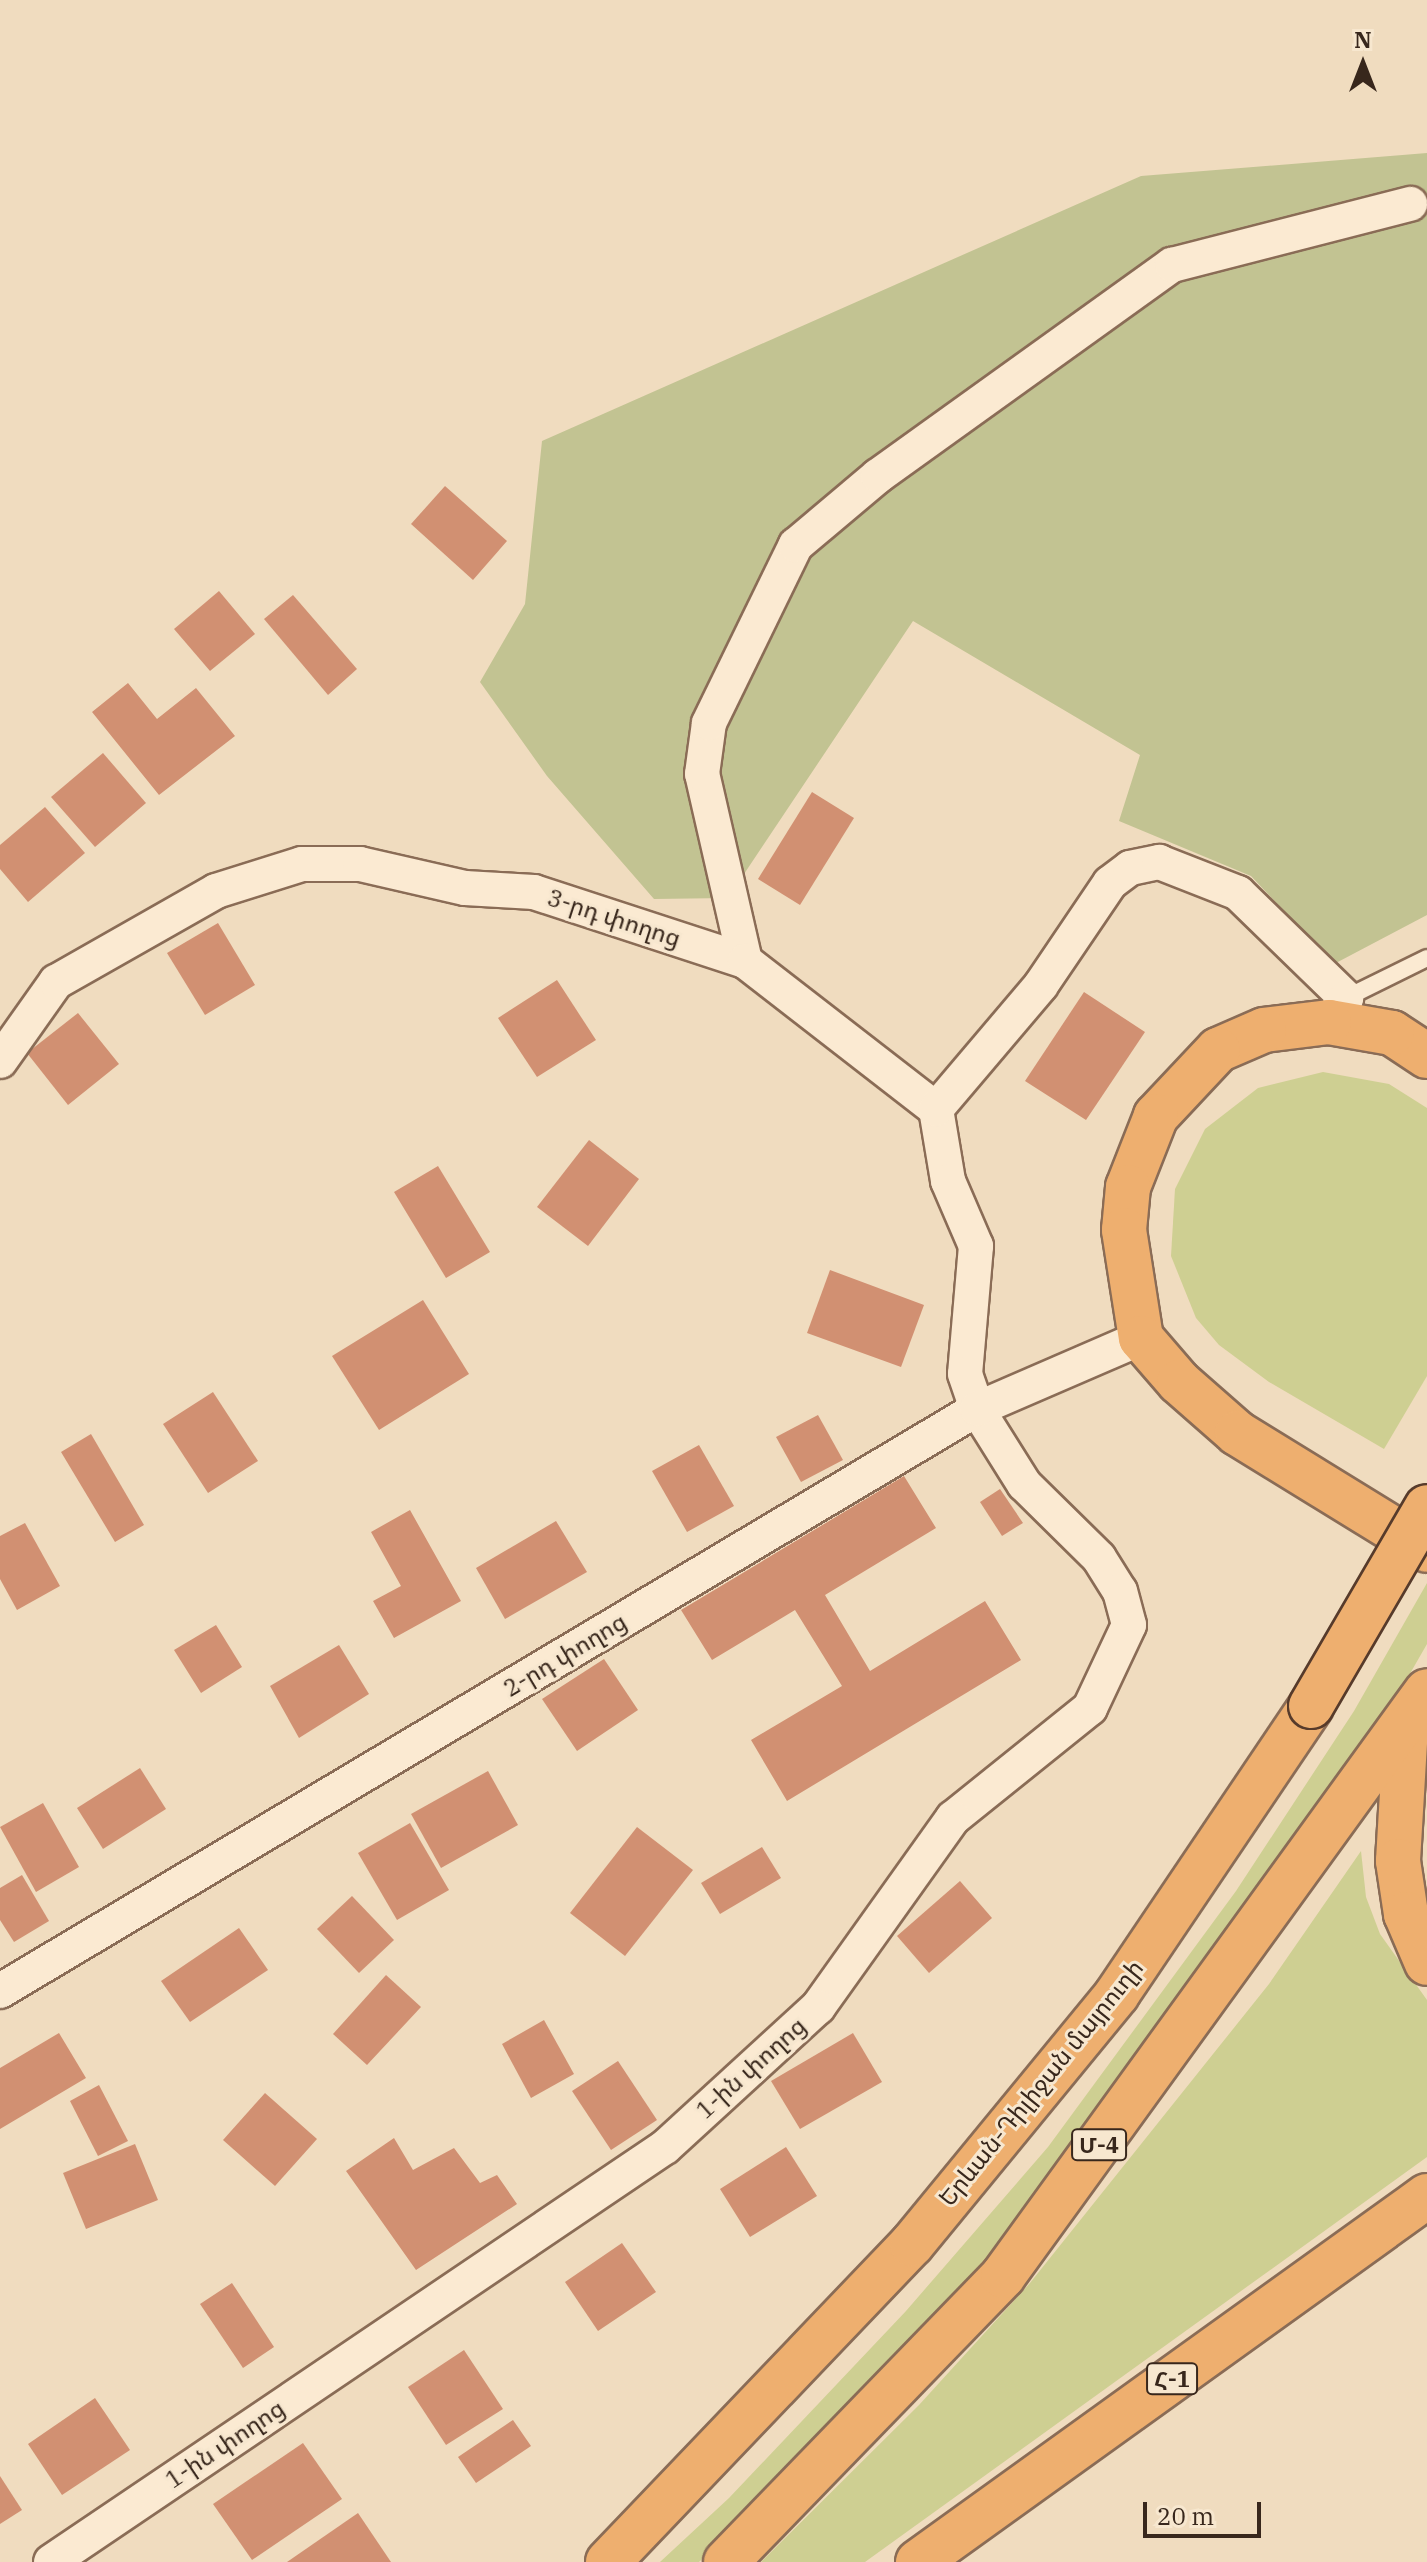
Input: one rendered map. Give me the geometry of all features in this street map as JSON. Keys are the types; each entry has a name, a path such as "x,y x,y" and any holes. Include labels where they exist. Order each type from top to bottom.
{"highway":[{"path":"1427,1056 1392,1033 1338,1010 1264,1030 1218,1050 1156,1116 1128,1187 1124,1230 1141,1338 1179,1382 1237,1433 1427,1550"},
{"name":"Երևան-Դիլիջան մայրուղի","path":"608,2562 912,2244 1108,2006 1311,1706 1427,1507"},
{"path":"1417,1708 1398,1861 1406,1914 1427,1963"},
{"name":"Մ-4","path":"726,2562 1003,2276 1417,1708"},
{"name":"Հ-1","path":"918,2562 1427,2196"}],"street":[{"path":"745,961 702,774 709,723 796,545 878,476 1172,265 1410,204"},
{"path":"977,1409 965,1374 976,1246 948,1181 936,1109 1041,985 1110,883 1130,868 1159,862 1238,893 1338,1010"},
{"name":"3-րդ փողոց","path":"0,1061 56,982 216,891 302,864 360,864 465,888 534,892 745,961 936,1109"},
{"name":"2-րդ փողոց","path":"0,1991 977,1409 1141,1338"},
{"name":"1-ին փողոց","path":"51,2562 665,2147 818,2007 953,1818 1090,1708 1129,1625 1120,1591 1099,1558 1024,1484 977,1409"}],"lane":[{"path":"1338,1010 1427,958"}],"green space":[{"path":"1427,153 1427,915 1334,964 1251,876 1119,821 1140,755 913,621 728,898 654,899 547,776 480,682 525,604 542,441 1141,176"},
{"path":"1323,1072 1389,1084 1427,1108 1427,1376 1384,1449 1269,1382 1219,1345 1196,1318 1171,1256 1175,1189 1205,1129 1258,1088"},
{"path":"1427,1583 1427,1644 1377,1731 1065,2170 860,2404 699,2562 660,2562 729,2498 906,2311 1048,2147 1236,1891 1354,1711"},
{"path":"1361,1851 1366,1897 1380,1934 1427,2000 1427,2157 865,2562 761,2562 919,2405 1030,2283 1269,1984"}],"building":[{"path":"445,486 507,541 473,580 411,524"},
{"path":"219,591 255,634 210,671 174,629"},
{"path":"293,595 357,669 328,695 264,619"},
{"path":"128,683 157,719 196,688 235,736 159,795 92,712"},
{"path":"103,753 146,803 95,847 51,797"},
{"path":"812,792 854,818 800,905 758,879"},
{"path":"45,807 85,853 28,902 0,869 0,845"},
{"path":"218,923 255,985 205,1015 167,953"},
{"path":"557,980 596,1040 537,1077 498,1018"},
{"path":"1084,992 1145,1032 1086,1120 1025,1081"},
{"path":"78,1013 119,1064 68,1105 27,1053"},
{"path":"589,1140 639,1179 588,1246 537,1207"},
{"path":"438,1166 490,1252 446,1278 394,1192"},
{"path":"830,1270 924,1305 901,1367 807,1333"},
{"path":"423,1300 469,1374 379,1430 332,1356"},
{"path":"213,1392 258,1461 208,1493 163,1424"},
{"path":"818,1415 843,1460 801,1482 776,1437"},
{"path":"91,1434 144,1525 115,1542 61,1452"},
{"path":"699,1445 734,1506 687,1532 652,1471"},
{"path":"904,1476 936,1528 825,1595 870,1671 985,1601 1021,1660 787,1801 751,1740 842,1686 795,1610 712,1660 681,1610"},
{"path":"1000,1489 1023,1523 1002,1536 980,1502"},
{"path":"410,1510 461,1601 394,1638 373,1601 401,1586 371,1532"},
{"path":"556,1521 587,1572 505,1619 476,1568"},
{"path":"25,1523 60,1586 17,1610 0,1579 0,1536"},
{"path":"216,1625 242,1667 201,1693 174,1650"},
{"path":"339,1645 369,1694 299,1738 270,1686"},
{"path":"604,1659 638,1710 577,1751 542,1699"},
{"path":"140,1768 166,1809 103,1849 77,1808"},
{"path":"488,1771 518,1825 441,1868 411,1814"},
{"path":"43,1803 79,1867 36,1892 0,1827"},
{"path":"410,1823 449,1890 397,1920 358,1853"},
{"path":"637,1827 693,1870 625,1956 570,1913"},
{"path":"762,1847 781,1878 720,1914 701,1883"},
{"path":"22,1875 49,1921 14,1942 0,1920 0,1888"},
{"path":"960,1881 992,1918 929,1973 897,1936"},
{"path":"352,1896 394,1940 359,1973 317,1929"},
{"path":"239,1928 268,1970 190,2022 161,1981"},
{"path":"386,1975 421,2007 367,2065 333,2034"},
{"path":"544,2020 574,2074 531,2098 502,2044"},
{"path":"59,2033 86,2078 0,2129 0,2068"},
{"path":"853,2033 882,2082 800,2129 771,2081"},
{"path":"618,2061 657,2120 611,2150 572,2091"},
{"path":"99,2085 128,2141 98,2156 70,2101"},
{"path":"265,2093 317,2139 275,2186 223,2140"},
{"path":"394,2138 413,2170 454,2148 480,2183 497,2175 517,2204 416,2270 346,2171"},
{"path":"135,2144 158,2200 86,2229 63,2173"},
{"path":"786,2147 817,2196 750,2237 720,2189"},
{"path":"622,2243 656,2292 598,2331 565,2282"},
{"path":"232,2283 274,2347 243,2368 200,2304"},
{"path":"464,2350 503,2409 446,2445 408,2387"},
{"path":"95,2398 130,2450 62,2495 28,2444"},
{"path":"513,2420 531,2446 476,2483 458,2457"},
{"path":"303,2443 342,2499 252,2560 213,2504"},
{"path":"0,2476 22,2510 0,2524"},
{"path":"358,2513 391,2562 287,2562"}]}
